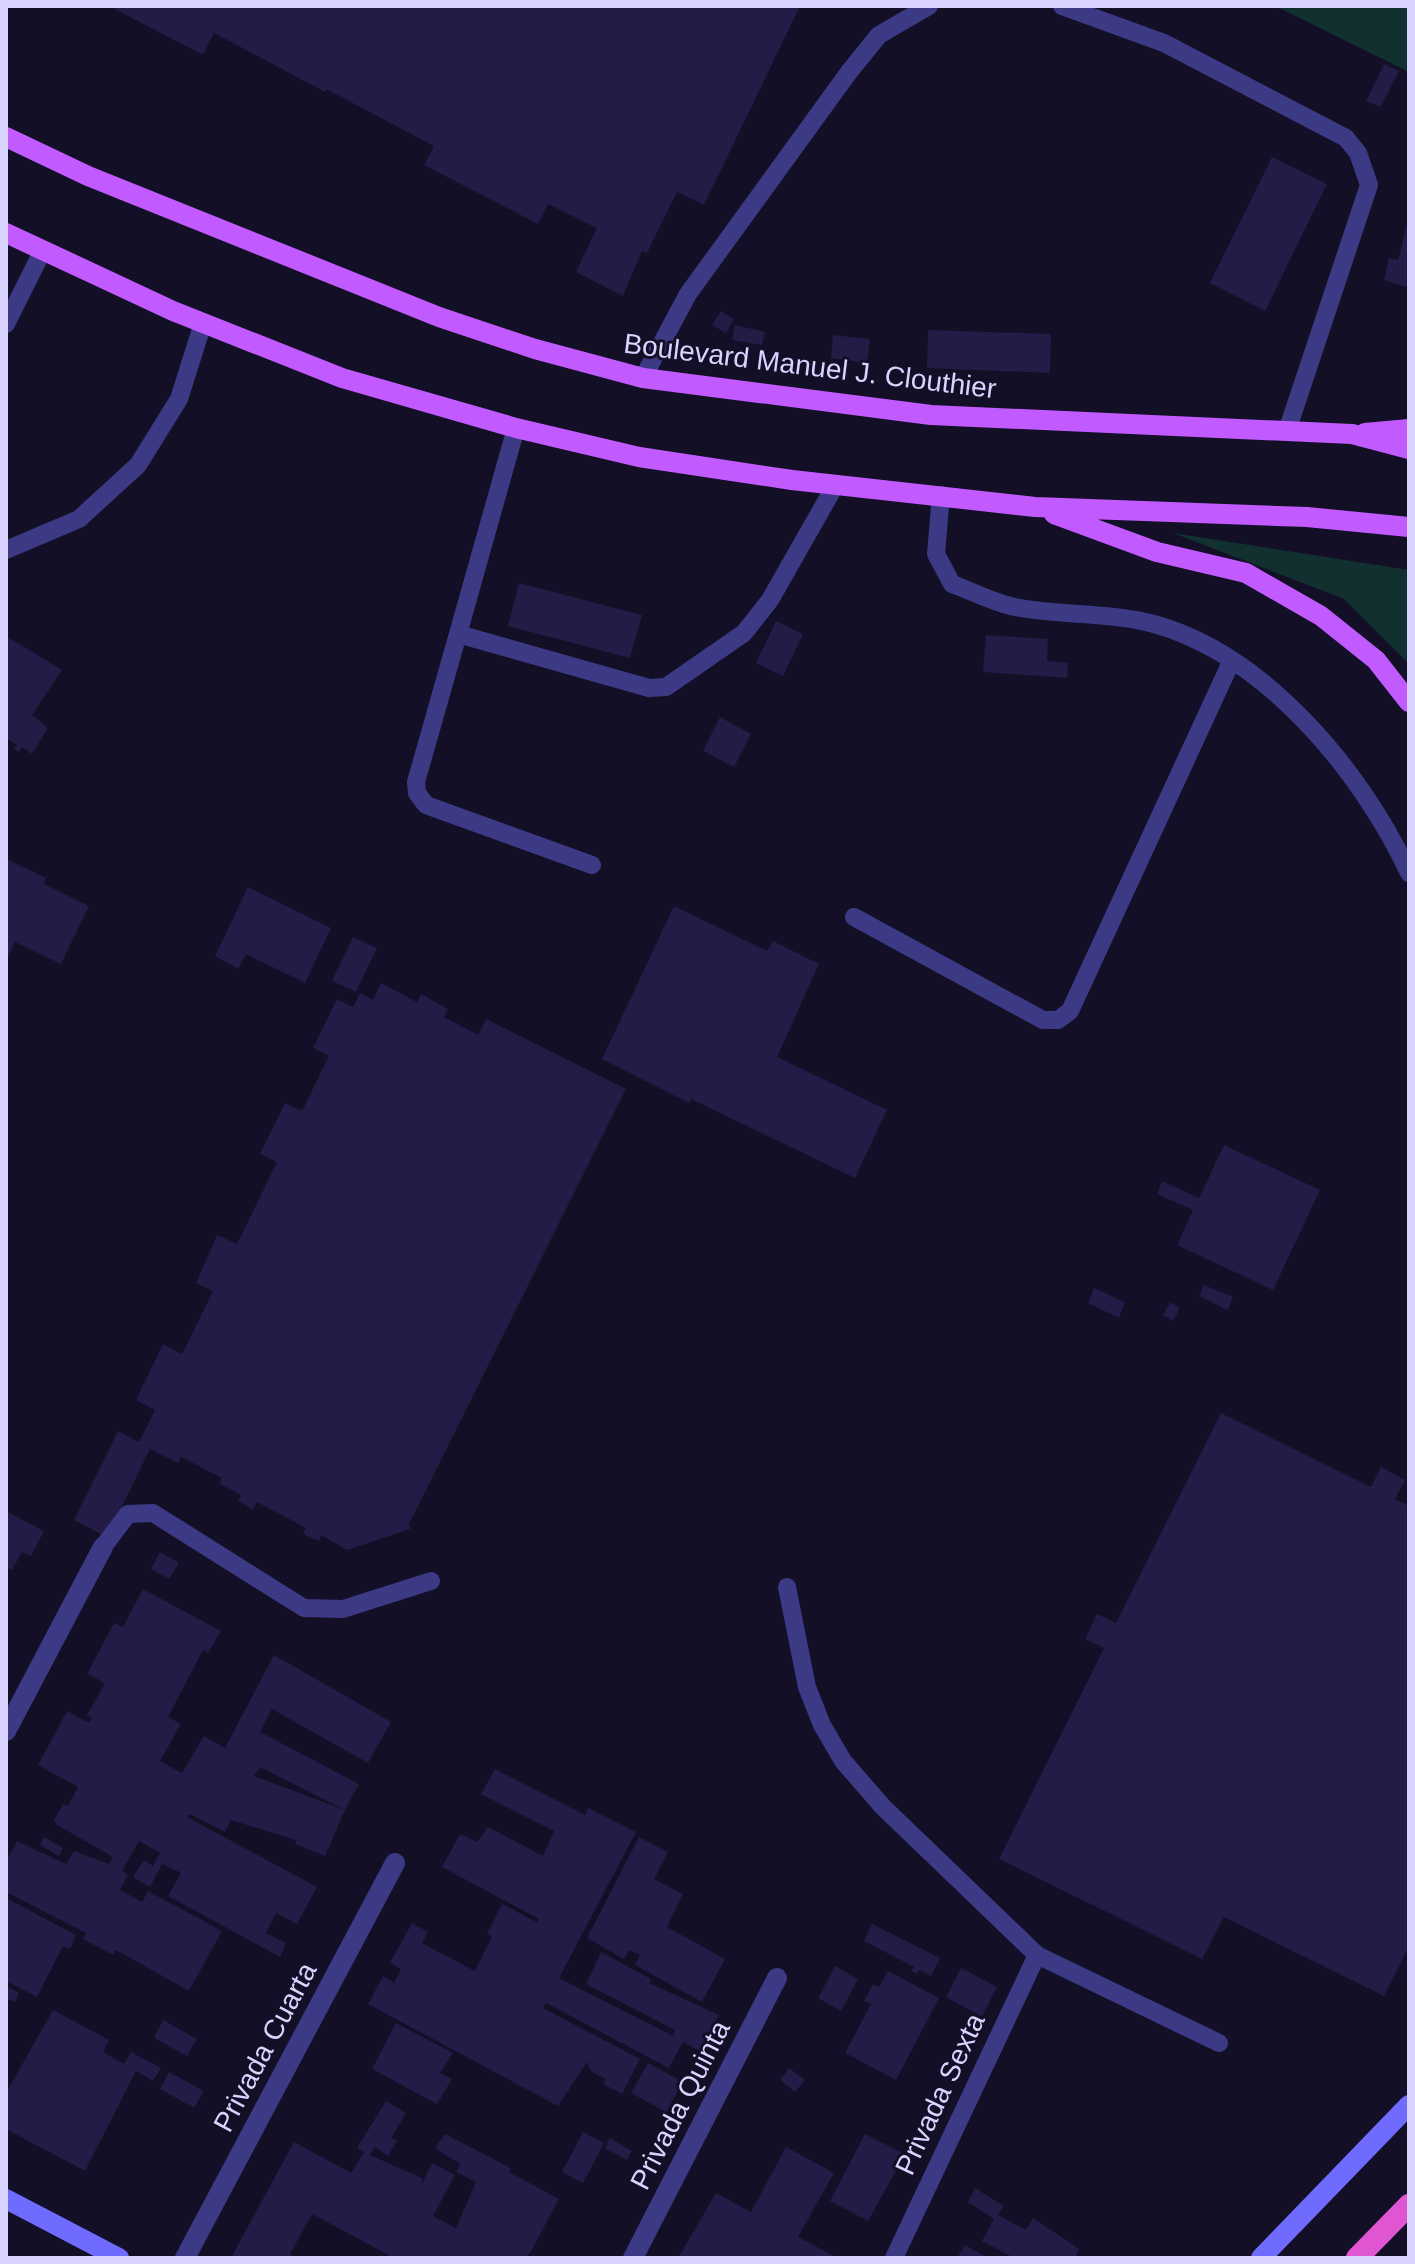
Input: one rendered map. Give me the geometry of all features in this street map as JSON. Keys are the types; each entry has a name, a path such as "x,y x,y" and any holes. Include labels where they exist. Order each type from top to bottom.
{"highway":[{"path":"1357,2258 1409,2205"}],"main road":[{"name":"Boulevard Manuel J. Clouthier","path":"6,137 88,176 439,317 535,349 643,378 931,415 1352,434 1409,449"},
{"path":"6,233 203,323 342,378 516,428 639,457 1035,507 1307,517 1409,527"},
{"path":"1352,434 1409,429"},
{"path":"1035,507 1157,552 1246,573 1321,616 1376,660 1409,702"},
{"path":"1261,2258 1409,2105"},
{"path":"6,2199 119,2258"}],"street":[{"path":"6,1731 103,1547"},
{"name":"Privada Cuarta","path":"185,2258 395,1863"},
{"name":"Privada Quinta","path":"633,2258 777,1978"}],"lane":[{"path":"643,378 688,294 849,72 879,35 929,6"},
{"path":"1062,6 1164,43 1346,138 1358,153 1369,185 1287,431"},
{"path":"6,324 42,252"},
{"path":"6,550 79,519 138,465 179,399 203,323"},
{"path":"516,428 416,782 417,793 426,805 592,865"},
{"path":"458,634 649,688 666,687 744,633 770,600 836,484"},
{"path":"941,495 936,554 952,584 1013,607 1153,624 1196,640 1232,660 1317,731 1386,824 1409,873"},
{"path":"854,917 1043,1020 1058,1020 1070,1011 1232,660"},
{"path":"103,1547 128,1514 153,1513 304,1608 343,1609 431,1581"},
{"path":"787,1587 807,1687 822,1725 843,1761 883,1807 1037,1955 1219,2043"},
{"name":"Privada Sexta","path":"894,2258 1037,1955"}],"green space":[{"path":"1275,6 1409,6 1409,72"},
{"path":"1173,533 1409,570 1409,664 1344,599"}],"building":[{"path":"109,6 800,6 704,205 677,192 647,253 642,251 623,296 576,272 597,228 548,204 538,224 424,165 434,146 326,89 325,92 214,33 203,55"},
{"path":"1384,64 1399,71 1381,107 1366,101"},
{"path":"1272,157 1327,184 1265,311 1210,283"},
{"path":"1409,216 1409,288 1384,280 1389,258 1398,260"},
{"path":"721,311 734,319 726,333 712,325"},
{"path":"735,325 765,332 762,345 732,340"},
{"path":"928,330 1051,334 1050,373 927,368"},
{"path":"833,335 870,339 867,363 831,358"},
{"path":"519,583 642,615 630,658 508,626"},
{"path":"776,621 803,634 783,676 756,663"},
{"path":"986,635 1048,639 1047,661 1068,663 1067,678 983,672"},
{"path":"6,636 62,670 32,715 48,728 32,754 22,747 19,752 14,749 17,745 6,738"},
{"path":"720,717 751,734 734,767 703,751"},
{"path":"6,859 46,878 44,884 89,906 61,964 15,942 6,961"},
{"path":"248,887 331,928 305,983 246,954 238,969 215,956"},
{"path":"674,906 767,951 773,941 819,964 777,1057 887,1110 855,1178 691,1099 689,1103 602,1059"},
{"path":"353,937 377,948 356,992 332,981"},
{"path":"381,983 417,1002 421,994 448,1009 444,1017 478,1035 486,1019 626,1089 409,1524 410,1529 347,1550 321,1535 319,1541 303,1534 306,1528 257,1502 253,1510 238,1501 241,1495 220,1484 222,1478 181,1457 178,1463 150,1449 107,1537 74,1520 118,1431 139,1442 155,1410 136,1400 163,1344 182,1354 213,1291 196,1283 217,1235 237,1244 277,1162 260,1154 285,1103 302,1111 329,1056 313,1048 337,999 353,1007 360,993 373,1000"},
{"path":"1224,1145 1320,1190 1273,1290 1177,1245 1193,1210 1157,1194 1162,1181 1199,1198"},
{"path":"1204,1285 1233,1297 1228,1310 1199,1296"},
{"path":"1094,1288 1125,1302 1119,1318 1088,1303"},
{"path":"1170,1302 1180,1308 1173,1321 1163,1315"},
{"path":"1221,1413 1371,1487 1381,1467 1405,1480 1395,1499 1409,1506 1409,1947 1384,1996 1224,1917 1202,1959 999,1859 1104,1648 1085,1639 1097,1614 1116,1623"},
{"path":"6,1511 44,1531 31,1556 22,1552 12,1570 6,1567"},
{"path":"160,1552 179,1563 169,1579 151,1569"},
{"path":"143,1589 221,1631 208,1653 203,1650 168,1717 181,1724 160,1761 182,1773 204,1736 225,1748 274,1655 391,1722 368,1763 272,1709 260,1732 359,1784 325,1856 295,1844 296,1840 231,1820 225,1832 190,1814 187,1817 317,1887 297,1924 276,1913 266,1933 286,1943 280,1957 168,1896 181,1873 162,1864 150,1887 133,1877 144,1860 153,1866 160,1853 139,1841 122,1871 128,1875 120,1890 142,1902 148,1891 222,1931 189,1991 116,1950 113,1955 83,1939 86,1933 6,1892 6,1862 17,1841 66,1864 74,1851 109,1864 113,1857 57,1825 54,1820 63,1804 68,1806 78,1787 38,1765 67,1711 89,1723 92,1718 87,1715 105,1683 87,1674 114,1623 123,1627","holes":["260,1767 345,1810 254,1776"]},
{"path":"495,1769 585,1815 588,1808 636,1832 559,1978 673,2036 675,2030 586,1984 601,1952 651,1979 649,1983 719,2015 700,2051 683,2042 669,2068 546,2003 543,2008 640,2059 622,2094 603,2084 606,2079 592,2072 587,2062 558,2106 368,2004 383,1976 394,1983 401,1969 390,1963 412,1923 428,1932 422,1943 475,1971 492,1936 487,1934 502,1904 537,1922 539,1919 442,1867 460,1834 477,1842 488,1827 543,1856 554,1831 481,1794"},
{"path":"44,1837 63,1848 59,1856 40,1845"},
{"path":"639,1837 668,1852 654,1879 683,1894 667,1927 725,1959 702,2002 635,1965 640,1955 629,1950 624,1959 587,1938"},
{"path":"6,1898 76,1935 70,1949 63,1946 37,1997 6,1981"},
{"path":"872,1924 940,1958 931,1976 919,1970 917,1974 911,1971 914,1967 864,1941"},
{"path":"835,1966 858,1979 841,2011 818,1998"},
{"path":"961,1968 997,1987 982,2017 946,1997"},
{"path":"888,1971 939,1998 896,2080 845,2053 871,2004 864,2001 873,1984 879,1987"},
{"path":"6,1986 19,1993 15,2002 6,1999"},
{"path":"53,2010 109,2040 103,2052 124,2064 131,2052 161,2068 153,2081 136,2071 85,2171 6,2129 6,2093"},
{"path":"163,2020 197,2039 187,2056 154,2038"},
{"path":"396,2023 453,2053 440,2073 452,2079 437,2104 372,2069"},
{"path":"648,2063 683,2082 666,2112 631,2093"},
{"path":"789,2068 805,2080 795,2092 780,2080"},
{"path":"169,2072 204,2091 194,2108 160,2089"},
{"path":"386,2101 406,2113 391,2138 397,2141 388,2156 375,2147 370,2155 422,2178 421,2185 432,2163 455,2175 433,2216 456,2228 476,2182 456,2172 460,2164 435,2148 445,2134 511,2168 509,2172 559,2199 530,2253 525,2258 394,2258 312,2214 290,2254 297,2258 232,2256 294,2142 351,2173 364,2152 357,2148"},
{"path":"583,2132 604,2143 583,2183 562,2172"},
{"path":"865,2134 905,2154 868,2221 830,2201"},
{"path":"610,2138 632,2151 627,2160 605,2148"},
{"path":"786,2147 834,2173 798,2237 838,2258 678,2258 716,2193 751,2212"},
{"path":"975,2188 1004,2206 998,2215 1026,2230 1033,2218 1075,2246 1079,2250 1076,2256 1080,2258 1014,2258 982,2241 994,2219 968,2202"},
{"path":"965,2245 988,2258 957,2258"}]}
